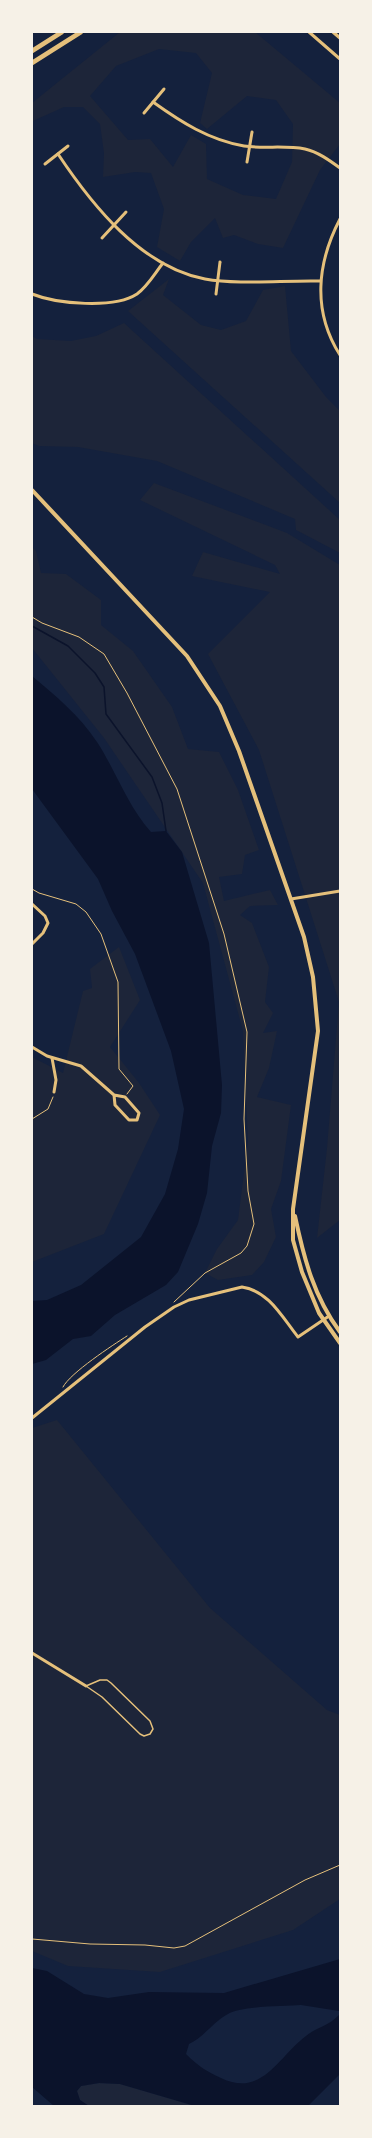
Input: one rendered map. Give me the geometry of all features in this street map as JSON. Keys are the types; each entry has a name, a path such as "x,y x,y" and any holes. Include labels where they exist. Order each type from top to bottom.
{"main road":[{"path":"32,51 62,32"},
{"path":"32,63 81,32"},
{"path":"32,490 176,643 210,689 227,719 239,750 304,937 313,977 318,1031 293,1209 293,1240 302,1272 323,1320 340,1343"},
{"path":"293,1209 309,1274 329,1316 340,1332"}],"street":[{"path":"310,32 340,59"},
{"path":"333,32 340,38"},
{"path":"144,113 164,89"},
{"path":"153,102 197,131 220,140 250,147 306,149 322,156 340,168"},
{"path":"247,162 252,132"},
{"path":"45,164 68,146"},
{"path":"58,154 85,193 114,225 137,245 163,263 192,276 218,280 320,281"},
{"path":"102,238 126,212"},
{"path":"340,219 325,254 320,281 324,321 340,355"},
{"path":"216,294 220,262"},
{"path":"32,294 46,299 68,303 122,300 134,296 143,289 163,263"},
{"path":"291,899 340,891"},
{"path":"32,904 45,916 48,923 43,933 32,944"},
{"path":"32,1047 52,1058 81,1066 114,1095 124,1097 139,1113 137,1120 129,1120 120,1111 115,1105 114,1095"},
{"path":"52,1058 57,1084 54,1092"},
{"path":"32,1418 154,1321 189,1300 242,1287 251,1288 264,1295 298,1337 329,1316"},
{"path":"32,1653 86,1686"}],"lane":[{"path":"100,1680 106,1680 111,1683 150,1721 152,1732 144,1736 140,1734 102,1697 86,1686 100,1680"}],"path":[{"path":"32,617 42,623 79,637 104,654 127,693 177,789 224,934 247,1032 244,1119 248,1191 254,1224 247,1246 241,1253 205,1273 173,1302"},
{"path":"32,889 39,893 71,902 79,906 90,917 103,938 118,982 118,1069 133,1086 124,1097"},
{"path":"32,1119 48,1109 54,1092"},
{"path":"61,1390 70,1378 107,1348 130,1333"},
{"path":"32,1939 90,1944 181,1947 235,1920 305,1880 340,1865"}],"shaded area":[{"path":"120,32 255,32 340,103 340,144 320,170 283,248 258,244 234,235 223,238 215,218 191,242 180,261 157,247 164,209 151,173 135,172 103,177 104,153 100,124 83,107 64,107 33,121 32,103","holes":["159,49 196,53 212,73 200,123 207,129 247,96 276,100 293,124 292,162 276,199 243,195 207,179 206,144 191,135 173,167 150,139 128,140 90,96 116,66"]},
{"path":"169,279 163,295 201,325 221,330 246,321 263,290 285,286 291,351 326,397 340,411 340,503 128,311"},
{"path":"124,323 340,520 340,553 296,530 295,519 157,461 78,447 39,446 32,443 32,336 37,339 71,341 96,336"},
{"path":"154,483 287,533 340,565 340,1220 317,1238 327,1148 339,1002 259,750 208,654 270,592 192,576 203,552 280,574 275,565 140,500"},
{"path":"32,547 36,551 41,573 66,574 101,600 101,625 133,651 172,707 188,749 219,752 238,790 259,850 245,855 242,874 219,877 224,901 270,890 278,905 250,906 240,915 252,923 269,967 265,1002 273,1013 263,1033 277,1031 269,1068 257,1097 291,1105 281,1181 271,1209 276,1237 264,1262 252,1275 218,1280 205,1273 217,1249 238,1220 248,1141 243,1031 203,883 104,738 32,648"},
{"path":"32,676 67,706 90,732 104,753 135,811 151,832 166,831 182,852 209,943 222,1085 221,1113 212,1146 207,1193 198,1224 178,1272 166,1285 115,1315 91,1336 73,1339 46,1360 32,1364 32,1301 47,1300 81,1285 141,1237 165,1194 178,1149 184,1109 171,1051 135,954 112,911 98,879 32,789"},
{"path":"119,947 140,1000 110,1047 139,1083 160,1115 104,1234 32,1262 32,1057 63,1073 83,991 92,988 90,969"},
{"path":"57,1420 210,1608 327,1710 340,1715 340,1899 293,1930 160,1972 68,1966 32,1951 32,1428"},
{"path":"340,1959 340,2074 308,2106 195,2106 120,2084 99,2083 81,2086 77,2091 80,2100 89,2106 54,2106 32,2087 32,1968 47,1971 84,1994 108,1998 149,1992 224,1993","holes":["301,2005 339,2011 339,2015 335,2019 306,2036 278,2064 259,2079 248,2083 235,2083 221,2078 202,2068 186,2054 189,2044 223,2017 234,2011 263,2007"]},
{"path":"99,2083 120,2084 195,2106 89,2106 80,2100 77,2091 81,2086"}],"waterway":[{"path":"32,626 68,646 95,673 104,687 106,714 152,777 162,803 166,831"}]}
